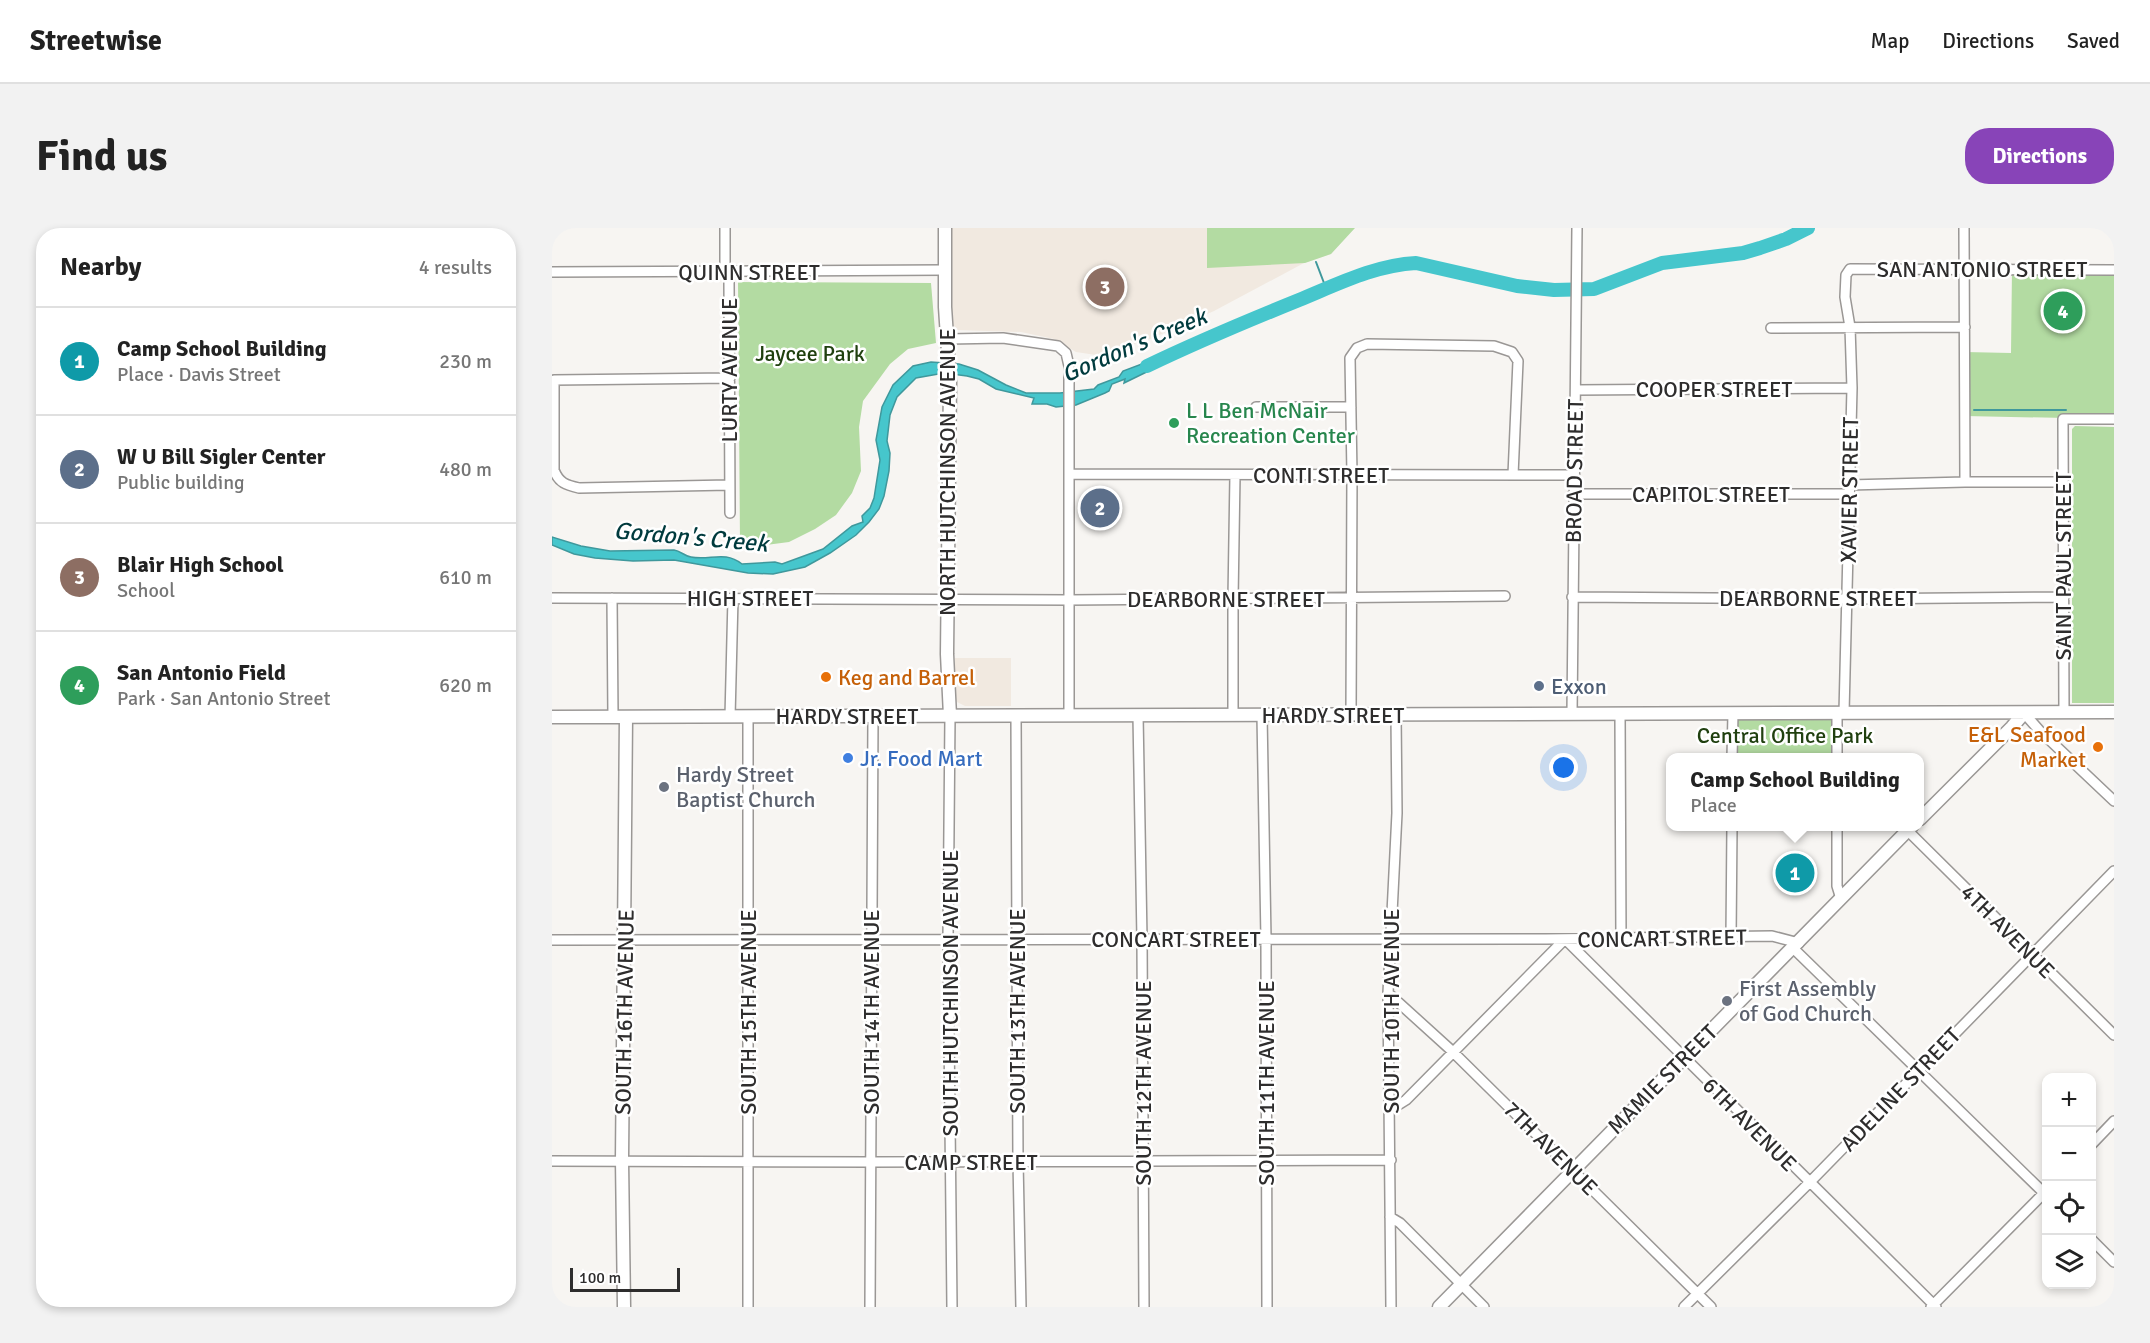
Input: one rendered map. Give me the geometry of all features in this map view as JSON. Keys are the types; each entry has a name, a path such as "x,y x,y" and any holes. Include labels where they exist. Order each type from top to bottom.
{"main road":[{"name":"NORTH HUTCHINSON AVENUE","path":"945,228 945,307 950,382 947,599 950,716"},
{"name":"HARDY STREET","path":"552,717 2114,712"},
{"path":"1924,815 2025,713"},
{"name":"SOUTH 16TH AVENUE","path":"624,1307 622,1160 626,717"},
{"name":"MAMIE STREET","path":"1439,1307 1683,1057 1797,946 1905,831"}],"street":[{"name":"LURTY AVENUE","path":"725,228 729,280 730,513"},
{"name":"BROAD STREET","path":"1572,714 1577,228"},
{"path":"1964,228 1965,482"},
{"name":"SAN ANTONIO STREET","path":"1850,268 2114,270"},
{"name":"XAVIER STREET","path":"1840,713 1847,599 1852,388 1850,327 1845,297 1846,275 1850,268"},
{"name":"QUINN STREET","path":"552,273 945,270"},
{"path":"1771,328 1965,327"},
{"path":"949,344 1014,339 1058,346 1066,353 1069,366 1068,716"},
{"path":"1351,715 1350,358 1357,348 1367,344 1494,346 1512,352 1518,360 1513,475"},
{"path":"729,485 579,488 565,485 557,479 554,470 554,380 730,378"},
{"name":"COOPER STREET","path":"1576,390 1852,388"},
{"path":"1256,406 1351,407"},
{"name":"SAINT PAUL STREET","path":"2064,712 2063,419 2114,419"},
{"name":"CONTI STREET","path":"1069,474 1573,475"},
{"path":"1233,715 1235,475"},
{"name":"CAPITOL STREET","path":"1573,494 1849,490 1965,482 2063,482"},
{"name":"DEARBORNE STREET","path":"947,599 1505,596"},
{"name":"DEARBORNE STREET","path":"1572,597 1847,599 2064,597"},
{"name":"HIGH STREET","path":"552,598 947,599"},
{"path":"612,598 613,717"},
{"path":"730,717 734,598"},
{"path":"1732,753 1733,713"},
{"path":"1837,753 1840,713"},
{"path":"2025,713 2039,730 2114,801"},
{"name":"SOUTH 10TH AVENUE","path":"1391,1307 1388,993 1397,813 1396,714"},
{"path":"1620,714 1622,938"},
{"name":"SOUTH 12TH AVENUE","path":"1138,715 1143,939 1144,1307"},
{"name":"SOUTH 11TH AVENUE","path":"1262,715 1266,939 1267,1307"},
{"name":"SOUTH 15TH AVENUE","path":"748,716 748,1307"},
{"name":"SOUTH 14TH AVENUE","path":"870,1307 873,716"},
{"name":"SOUTH HUTCHINSON AVENUE","path":"950,716 948,939 952,1307"},
{"name":"SOUTH 13TH AVENUE","path":"1016,716 1021,1307"},
{"path":"1731,937 1732,831"},
{"path":"1837,831 1837,886 1841,899"},
{"name":"4TH AVENUE","path":"1911,831 2114,1035"},
{"name":"ADELINE STREET","path":"1684,1307 1809,1183 2114,871"},
{"name":"CONCART STREET","path":"552,940 1565,939 1772,936 1797,946"},
{"path":"1390,1110 1406,1100 1565,939"},
{"name":"6TH AVENUE","path":"1565,939 1934,1306"},
{"path":"1797,946 1917,1071 2042,1189"},
{"name":"7TH AVENUE","path":"1388,993 1452,1051 1711,1307"},
{"path":"2096,1139 2114,1121"},
{"name":"CAMP STREET","path":"552,1161 1391,1160"},
{"path":"1934,1306 2042,1197"},
{"path":"1390,1217 1400,1223 1484,1307"},
{"path":"2096,1245 2114,1262"}],"shaded area":[{"path":"951,228 1354,228 1331,254 1304,263 1214,311 1150,339 1096,355 1076,352 1054,339 1021,332 956,330 952,325"},
{"path":"955,658 1011,658 1011,706 965,706 957,702"}],"green space":[{"path":"1207,228 1355,228 1331,254 1305,263 1207,268"},
{"path":"2012,269 2114,270 2114,419 1965,416 1965,352 2011,353"},
{"name":"Jaycee Park","path":"738,282 931,283 936,343 908,349 890,364 863,401 859,427 861,471 852,493 836,515 789,542 766,545 740,544"},
{"path":"2075,426 2114,427 2114,703 2072,703 2072,429"},
{"name":"Central Office Park","path":"1733,713 1837,713 1837,753 1732,753"}],"water":[{"path":"1155,359 1162,359 1161,365 1124,383 1125,379 1112,384 1109,391 1105,393 1076,405 1056,407 1047,404 1032,404 1034,398 996,389 979,379 967,376 944,373 916,378 897,397 890,415 887,441 890,453 889,471 879,509 856,535 805,567 773,574 748,573 674,560 633,561 595,558 574,554 552,545 552,537 581,546 610,551 674,550 686,556 723,557 742,564 775,562 782,564 823,549 852,526 863,522 862,516 870,508 874,498 880,460 876,440 882,407 893,385 913,366 931,362 959,364 978,370 1026,393 1060,393 1094,389 1098,385 1119,377 1123,371"}],"waterway":[{"name":"Gordon's Creek","path":"1147,366 1341,282 1386,268 1416,263 1517,286 1554,290 1594,289 1662,263 1743,253 1786,239 1808,228"},
{"path":"1316,262 1324,283 1329,288"},
{"path":"1974,410 2066,410"}],"place":[{"name":"Blair High School","path":"1105,287"},
{"name":"San Antonio Field","path":"2063,311"},
{"name":"L L Ben McNair Recreation Center","path":"1174,423"},
{"name":"W U Bill Sigler Center","path":"1100,508"},
{"name":"Keg and Barrel","path":"826,677"},
{"name":"Exxon","path":"1539,686"},
{"name":"E&L Seafood Market","path":"2098,747"},
{"name":"Jr. Food Mart","path":"848,758"},
{"name":"Hardy Street Baptist Church","path":"664,787"},
{"name":"Camp School Building","path":"1795,873"},
{"name":"First Assembly of God Church","path":"1727,1001"}]}
